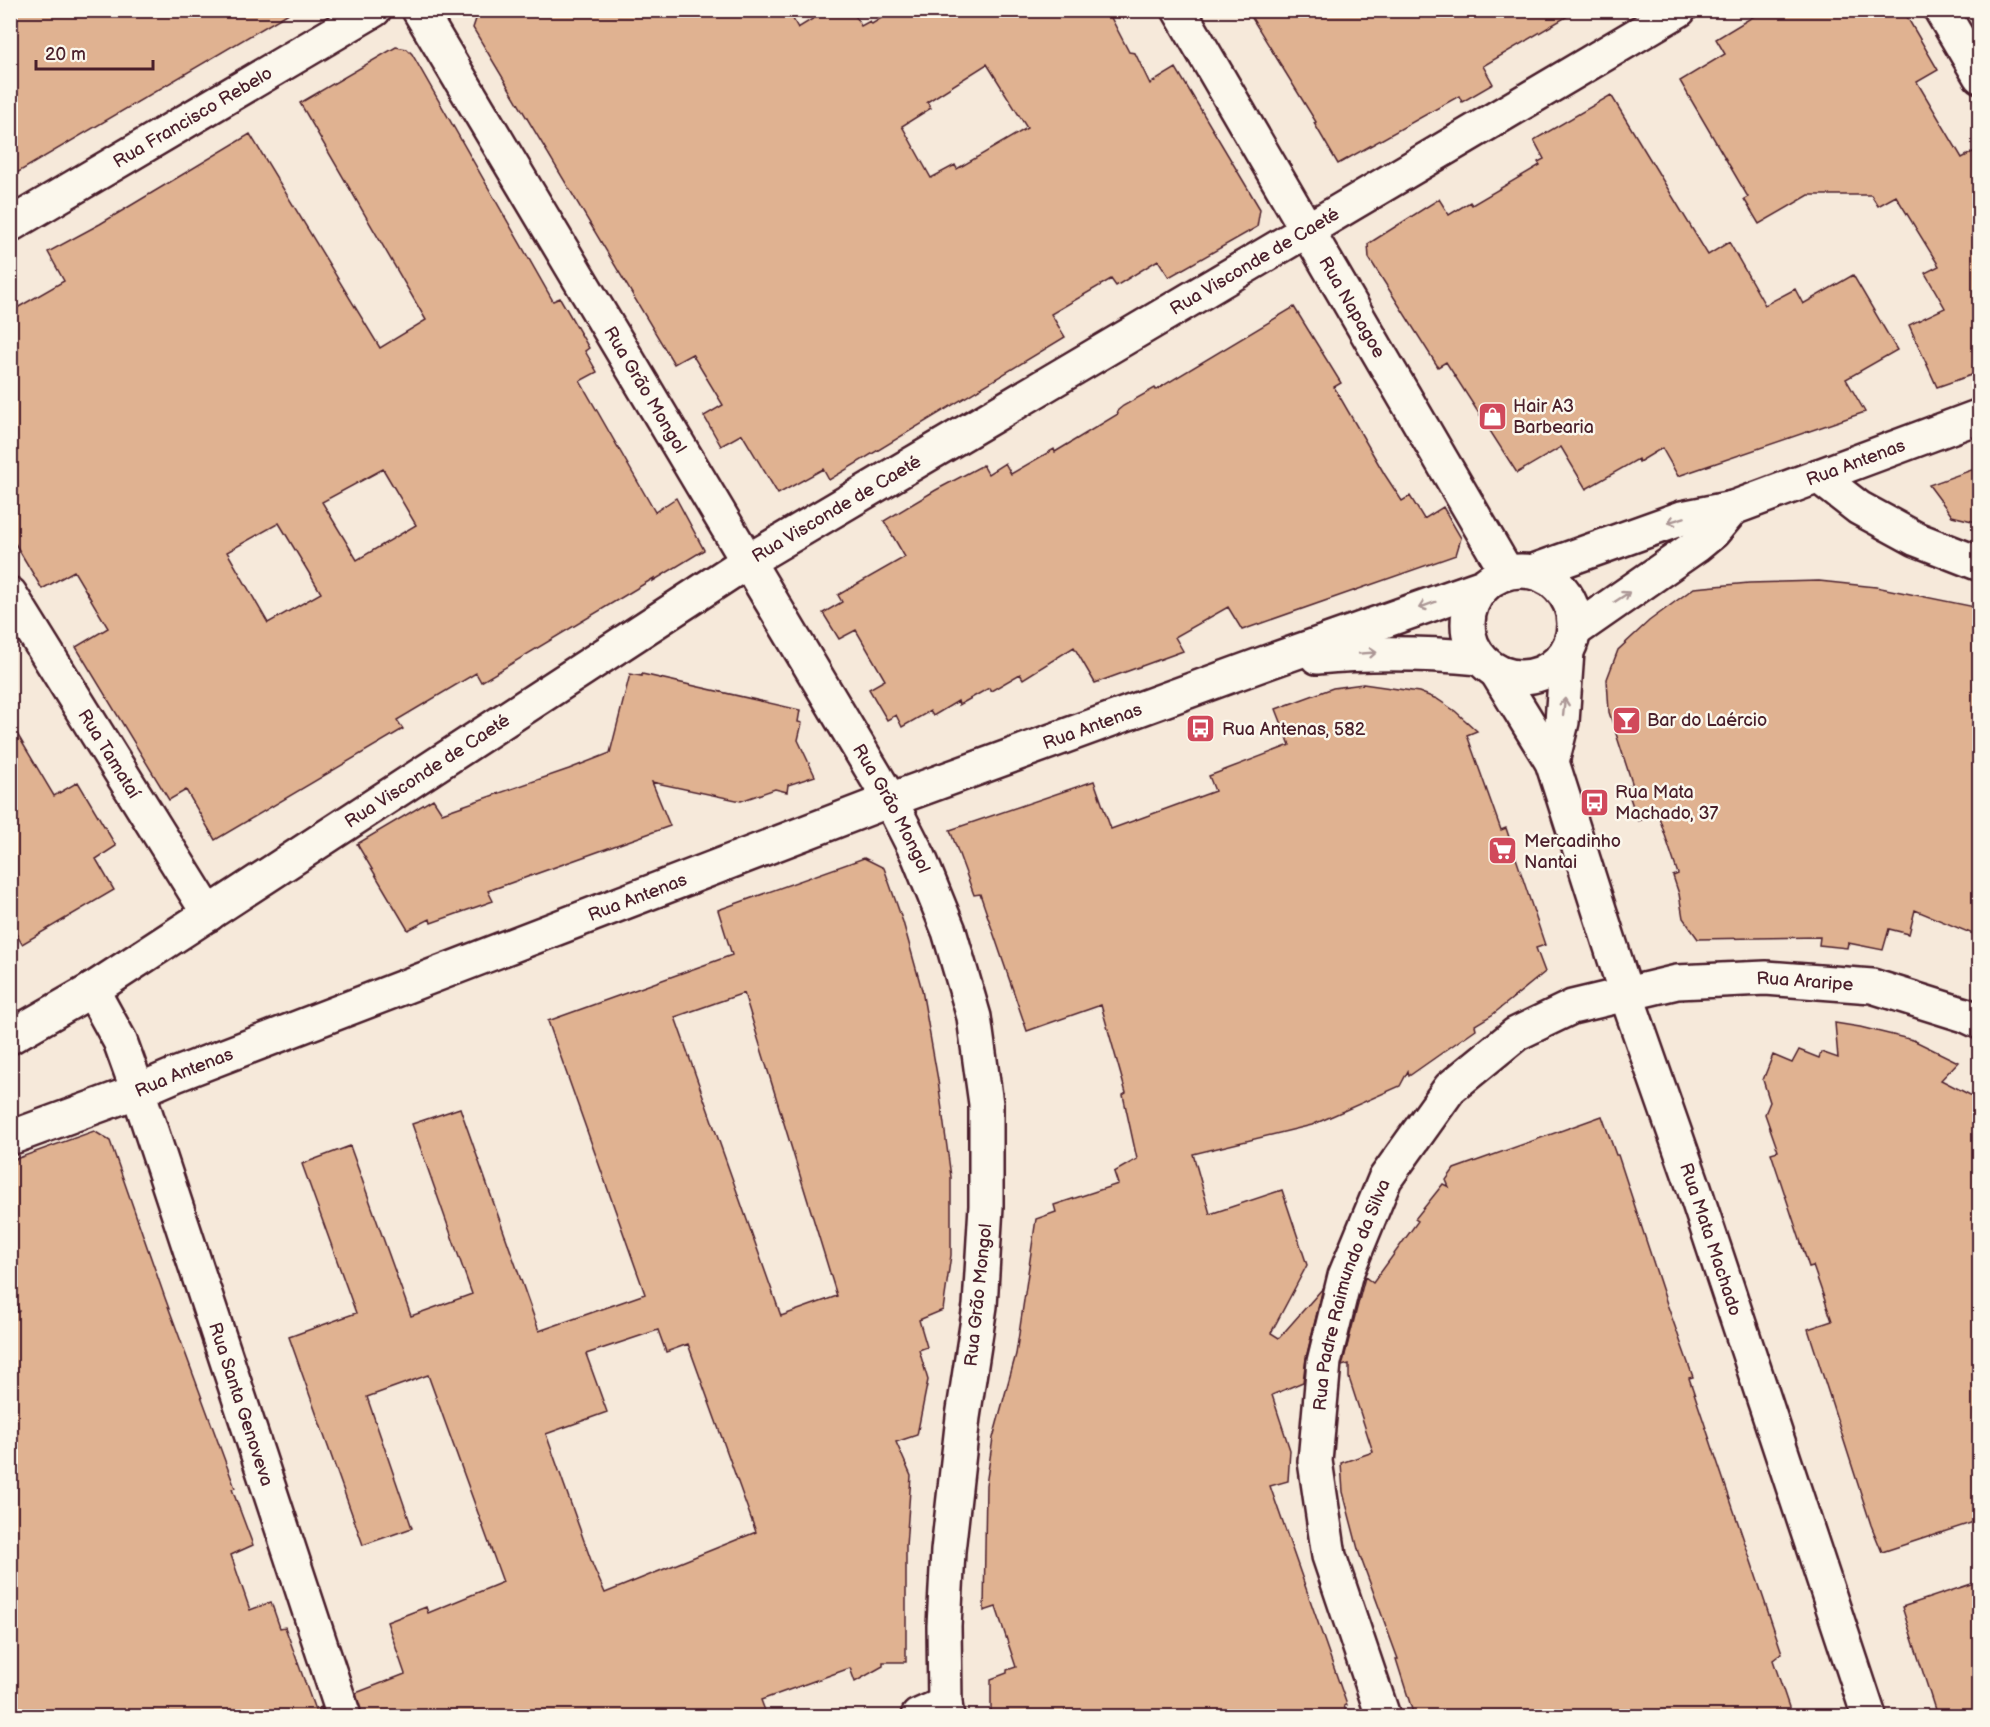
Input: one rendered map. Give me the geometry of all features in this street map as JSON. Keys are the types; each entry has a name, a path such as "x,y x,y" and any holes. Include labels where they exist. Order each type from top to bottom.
{"street":[{"name":"Rua Francisco Rebelo","path":"10,225 374,10"},
{"name":"Rua Grão Mongol","path":"419,10 890,800 919,857 949,931 974,1017 986,1104 986,1206 981,1295 963,1417 948,1551 937,1712"},
{"name":"Rua Napagoe","path":"1179,10 1508,576"},
{"name":"Rua Visconde de Caeté","path":"10,1037 92,990 748,561 1679,10"},
{"path":"1941,10 1980,76"},
{"name":"Rua Antenas","path":"10,1138 138,1091 186,1070 890,800 1508,576 1682,518 1733,508 1980,416"},
{"path":"1818,476 1869,513 1916,539 1980,564"},
{"name":"Rua Antenas","path":"1571,641 1696,546 1713,532 1733,508"},
{"path":"1552,762 1563,722 1571,641 1573,608 1563,589 1508,576 1470,604 1467,624 1471,643 1488,665 1517,677 1539,674 1555,665 1571,641"},
{"name":"Rua Tamataí","path":"10,594 209,914"},
{"name":"Rua Antenas","path":"1268,662 1380,652 1430,654 1488,665"},
{"name":"Rua Mata Machado","path":"1488,665 1552,762 1626,994 1694,1188 1869,1716"},
{"name":"Rua Araripe","path":"1626,994 1677,982 1766,978 1872,986 1965,1015 1980,1022"},
{"name":"Rua Santa Genoveva","path":"92,990 120,1041 138,1091 344,1716"},
{"name":"Rua Padre Raimundo da Silva","path":"1383,1716 1329,1556 1315,1461 1324,1362 1345,1276 1385,1179 1450,1088 1516,1035 1572,1007 1626,994"}],"building":[{"path":"10,10 294,10 10,177"},
{"path":"479,10 788,10 798,28 827,10 852,10 861,26 870,21 872,24 894,10 1107,10 1129,52 1135,53 1150,84 1176,68 1260,209 1257,227 1169,277 1158,260 1116,286 1111,279 1051,314 1065,337 829,480 823,469 778,494 742,434 721,446 704,416 723,405 692,354 674,364 473,28","holes":["987,64 1027,128 957,169 955,165 931,178 902,126 931,108 927,102"]},
{"path":"1247,10 1578,10 1483,66 1493,84 1462,102 1459,96 1338,164 1314,123 1316,122"},
{"path":"1764,10 1903,10 1938,70 1917,82 1962,158 1980,148 1980,372 1937,387 1909,325 1945,308 1925,273 1939,266 1896,196 1878,206 1871,195 1809,195 1759,224 1744,199 1748,197 1680,81 1725,54 1716,39"},
{"path":"396,47 407,49 412,54 553,301 560,298 589,348 585,351 597,372 580,381 655,512 676,498 704,550 481,682 476,673 397,720 403,729 215,840 186,790 169,800 76,647 108,628 74,571 42,589 10,535 10,312 64,281 48,252 100,224 250,134 380,348 426,320 300,103","holes":["383,469 416,525 357,560 322,502","279,523 321,593 268,623 227,552"]},
{"path":"1611,95 1708,255 1729,242 1765,305 1795,289 1803,304 1853,275 1897,350 1846,379 1865,412 1678,476 1662,448 1586,489 1561,447 1517,473 1446,362 1438,367 1369,258 1368,244 1439,199 1449,215 1470,202 1472,205 1540,165 1538,162 1544,159 1534,140"},
{"path":"1294,307 1341,383 1334,387 1385,475 1402,501 1410,496 1424,519 1443,507 1461,538 1456,555 1242,630 1228,607 1175,637 1183,651 1095,683 1074,647 1023,679 1020,674 991,691 989,688 959,705 958,701 933,716 930,711 902,727 896,715 887,720 869,689 885,680 856,630 839,639 823,613 842,602 838,595 905,557 884,521 983,465 988,474 1005,463 1011,474 1054,449 1055,452 1118,414 1117,411 1123,406 1155,388 1156,390"},
{"path":"1980,467 1980,523 1952,516 1929,485"},
{"path":"1819,581 1876,587 1980,608 1980,937 1915,910 1909,934 1889,929 1883,950 1848,943 1847,948 1819,945 1820,937 1698,939 1683,918 1673,876 1678,874 1658,814 1638,821 1626,786 1633,786 1609,712 1607,679 1618,650 1649,621 1694,588 1749,583"},
{"path":"630,674 642,676 642,674 800,710 798,722 802,723 798,740 815,776 788,785 787,792 775,789 741,801 652,782 670,826 488,891 493,901 431,923 430,919 408,930 357,844 433,799 442,813 610,753"},
{"path":"1363,684 1419,692 1437,699 1455,711 1477,731 1467,735 1501,830 1506,828 1545,945 1536,948 1545,972 1492,1015 1475,1025 1476,1029 1409,1076 1408,1071 1400,1086 1312,1125 1193,1154 1210,1214 1282,1190 1307,1265 1271,1333 1279,1338 1323,1288 1306,1358 1303,1382 1272,1395 1290,1450 1288,1481 1270,1486 1347,1705 1344,1706 1348,1716 991,1716 991,1679 1016,1667 996,1607 984,1611 986,1485 993,1438 1016,1354 1036,1219 1056,1212 1054,1205 1118,1184 1114,1172 1137,1159 1123,1095 1126,1093 1101,1005 1027,1031 980,894 974,895 950,830 1094,781 1111,829 1215,791 1209,776 1290,745 1276,709 1333,688"},
{"path":"10,722 54,796 78,782 116,846 96,859 114,890 22,944 10,923"},
{"path":"864,858 884,868 903,922 922,990 938,1080 951,1177 951,1255 943,1310 919,1320 927,1347 919,1350 928,1380 917,1435 896,1442 911,1476 906,1546 906,1662 883,1662 883,1666 855,1682 850,1668 761,1700 767,1716 362,1716 356,1693 405,1674 387,1622 426,1607 428,1613 503,1582 428,1375 367,1397 412,1528 363,1545 289,1337 356,1313 302,1164 350,1146 411,1316 472,1294 412,1124 460,1108 539,1331 645,1294 548,1021 732,955 718,910","holes":["744,993 837,1296 781,1316 675,1017","658,1330 666,1352 688,1344 756,1532 605,1593 593,1566 546,1434 607,1412 586,1354"]},
{"path":"1835,1023 1913,1040 1958,1062 1941,1080 1980,1100 1980,1520 1882,1552 1871,1525 1808,1329 1832,1321 1813,1266 1809,1267 1771,1153 1778,1151 1765,1114 1770,1102 1763,1080 1773,1055 1792,1063 1799,1050 1819,1058 1821,1052 1838,1058"},
{"path":"1602,1116 1616,1155 1618,1155 1693,1377 1689,1378 1782,1653 1773,1660 1792,1716 1414,1716 1396,1659 1398,1659 1359,1553 1343,1492 1341,1463 1373,1452 1349,1378 1349,1364 1342,1366 1365,1277 1373,1283 1418,1221 1415,1219 1443,1184 1449,1187 1446,1180 1454,1169"},
{"path":"94,1131 110,1141 235,1488 232,1489 253,1545 231,1555 250,1610 271,1602 280,1628 285,1627 315,1710 321,1707 324,1716 10,1716 10,1314 19,1311 10,1288 10,1161"},
{"path":"1980,1581 1980,1716 1937,1716 1902,1607"}],"place":[{"name":"Hair A3 Barbearia","path":"1492,416"},
{"name":"Bar do Laércio","path":"1626,720"},
{"name":"Rua Antenas, 582","path":"1201,729"},
{"name":"Rua Mata Machado, 37","path":"1594,802"},
{"name":"Mercadinho Nantai","path":"1503,851"}]}
